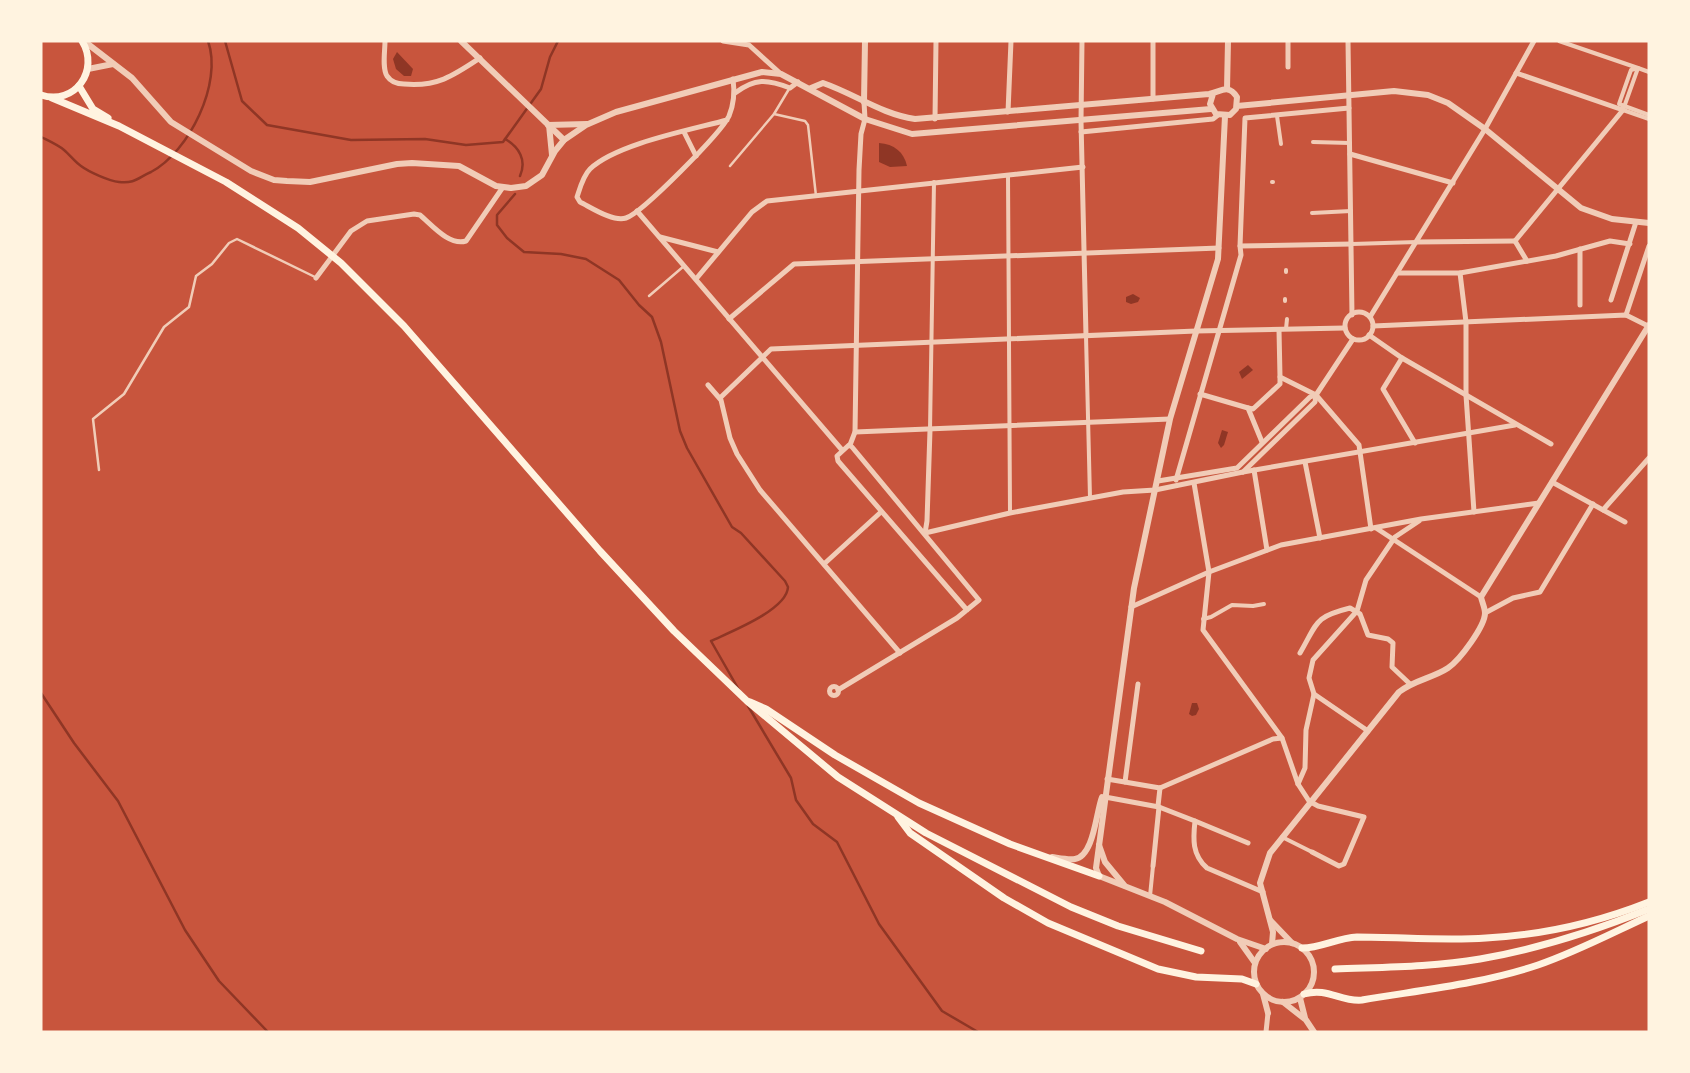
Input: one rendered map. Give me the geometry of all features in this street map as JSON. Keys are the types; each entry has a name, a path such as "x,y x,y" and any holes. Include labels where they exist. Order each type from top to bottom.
{"main road":[{"path":"52,98 67,95 79,86 88,69 89,58 83,41"},
{"path":"79,86 93,110 118,126"},
{"path":"41,95 118,126 190,162 252,197 314,240 360,281 404,326 654,610 747,701 838,777 898,816 1070,907 1118,926 1201,951"},
{"path":"747,701 766,709 835,754 919,803 973,828 1099,876"},
{"path":"898,816 910,833 1004,898 1048,923 1158,969 1196,977 1242,979 1256,984"},
{"path":"1302,948 1318,947 1346,938 1484,938 1546,932 1598,920 1649,902"},
{"path":"1335,969 1418,966 1480,959 1555,942 1649,909"},
{"path":"1302,996 1324,991 1344,999 1362,1000 1489,978 1537,965 1574,951 1649,916"}],"street":[{"path":"83,41 132,78 171,122 202,142 251,171 274,180 310,182 397,164 412,163 459,166 489,182 503,187 518,188 537,180 564,140 588,125 616,112 762,72 781,74"},
{"path":"386,41 385,71 387,77 396,84 429,85 458,73 480,58"},
{"path":"461,41 564,140"},
{"path":"723,41 749,45 781,74 811,88 865,119 912,134 1211,109 1222,116"},
{"path":"866,41 865,119 861,134 859,191 854,432 850,445 842,450 836,458 967,610"},
{"path":"935,119 936,41"},
{"path":"1008,112 1011,41"},
{"path":"1082,41 1081,121 1090,498"},
{"path":"1153,41 1153,99"},
{"path":"1227,89 1228,41"},
{"path":"1288,41 1288,66"},
{"path":"1345,328 1352,314 1352,211 1348,41"},
{"path":"1370,317 1486,129 1534,41"},
{"path":"1558,41 1649,72"},
{"path":"88,69 113,64"},
{"path":"1240,246 1287,248 1417,242 1515,241 1623,110 1638,68"},
{"path":"1638,68 1631,70 1619,104 1649,114"},
{"path":"1516,73 1649,119"},
{"path":"727,120 625,148 590,169 586,174 578,197 580,202 612,217 625,218 637,211 696,156 727,120 736,93 733,79"},
{"path":"736,93 748,84 759,81 776,82 790,88 798,82"},
{"path":"811,88 823,83 844,90 864,102 904,118 935,119 1082,104 1213,94 1219,90 1227,89 1237,97 1237,106 1233,113 1213,119 1082,132"},
{"path":"1237,106 1394,91 1428,95 1448,104 1486,129 1581,208 1598,215 1649,223"},
{"path":"1211,109 1210,102 1213,94"},
{"path":"1176,480 1241,255 1245,180 1245,118 1349,108"},
{"path":"1222,116 1218,259 1170,419 1131,607 1096,868 1099,876 1150,896 1236,939 1266,948"},
{"path":"1277,116 1281,144"},
{"path":"548,124 588,125"},
{"path":"548,124 552,156"},
{"path":"684,132 696,156"},
{"path":"1313,142 1350,143"},
{"path":"1350,154 1453,183"},
{"path":"696,279 752,212 766,201 1082,167"},
{"path":"1008,174 1010,513"},
{"path":"925,534 930,430 934,182"},
{"path":"316,278 351,230 367,221 414,214 420,215 449,239 459,243 466,241 503,187"},
{"path":"637,211 842,450"},
{"path":"1312,213 1352,211"},
{"path":"1611,300 1636,222"},
{"path":"660,237 718,252"},
{"path":"1515,241 1527,261"},
{"path":"1397,274 1460,273 1527,261 1610,242 1630,244"},
{"path":"1626,315 1649,246"},
{"path":"729,319 794,264 1219,248"},
{"path":"1580,249 1580,305"},
{"path":"1460,273 1466,322 1466,395 1474,512"},
{"path":"1352,314 1362,313 1370,317 1373,326 1369,335 1365,338 1353,339"},
{"path":"1373,326 1626,315 1648,326 1481,597"},
{"path":"1286,329 1287,319"},
{"path":"720,398 763,359 771,349 1196,330 1345,328"},
{"path":"1345,328 1353,339"},
{"path":"1200,394 1253,409 1280,384 1279,330"},
{"path":"1369,335 1402,358 1515,425 1551,444"},
{"path":"1243,472 1315,402 1316,394 1353,339"},
{"path":"1402,358 1383,389 1415,443"},
{"path":"1272,944 1273,932 1260,883 1264,865 1270,853 1309,801 1399,692 1410,684 1448,668 1464,652 1483,621 1485,612 1481,597 1374,528 1358,445 1316,394 1280,377"},
{"path":"708,385 720,398 730,438 745,468 760,490 900,653"},
{"path":"1158,481 1176,480 1237,468 1310,397 1316,394"},
{"path":"1248,408 1262,442"},
{"path":"854,432 1088,424 1170,419"},
{"path":"925,534 1010,513 1090,498 1123,492 1155,490 1254,470 1515,425"},
{"path":"838,690 900,653 967,610 979,600 850,445"},
{"path":"1603,510 1649,458"},
{"path":"1305,462 1320,538"},
{"path":"1254,470 1267,550"},
{"path":"1552,482 1624,522"},
{"path":"1194,483 1209,572 1203,630 1282,738 1298,784 1309,801 1318,806 1360,814 1364,817 1344,864 1339,866 1282,836"},
{"path":"1131,607 1209,572 1280,545 1421,520 1539,503"},
{"path":"1485,612 1513,598 1540,592 1593,504"},
{"path":"824,564 881,512"},
{"path":"1298,784 1306,768 1306,730 1314,694 1309,678 1313,660 1357,611 1366,580 1393,540 1421,520"},
{"path":"1203,619 1211,617 1232,605 1254,606 1264,604"},
{"path":"1300,653 1319,620 1325,614 1350,608 1357,611 1368,635 1388,639 1392,643 1392,667 1410,684"},
{"path":"1125,782 1138,684"},
{"path":"1314,694 1368,731"},
{"path":"1107,782 1125,782 1160,788 1273,739 1282,738"},
{"path":"1048,856 1077,859 1086,853 1091,843 1098,808 1107,782"},
{"path":"1150,896 1160,788"},
{"path":"1105,797 1158,807 1248,843"},
{"path":"1195,821 1193,847 1202,863 1208,868 1263,892"},
{"path":"1098,842 1105,862 1124,886"},
{"path":"1263,994 1275,1001 1283,1002 1302,996 1310,987 1314,970 1312,962 1302,948 1292,943 1270,920"},
{"path":"1236,939 1255,963"},
{"path":"1266,1032 1268,1013 1263,994 1256,984 1254,974 1255,963 1266,948 1272,944 1292,943"},
{"path":"1302,996 1306,1020"},
{"path":"1268,1013 1275,1001"},
{"path":"1283,1002 1306,1020 1314,1032"}],"lane":[{"path":"730,166 774,114 790,88"},
{"path":"774,114 805,121 808,125 816,196"},
{"path":"99,470 93,419 124,394 164,326 189,307 196,276 212,264 229,242 237,239 316,278"},
{"path":"649,296 684,266"}],"shaded area":[{"path":"397,52 413,69 411,76 404,76 396,69 393,59"},
{"path":"879,143 889,145 898,150 906,161 907,166 890,167 879,162"},
{"path":"1133,294 1140,298 1138,302 1131,304 1126,302 1126,297"},
{"path":"1248,365 1253,370 1242,379 1239,372"},
{"path":"1222,430 1228,432 1224,445 1221,448 1218,443"},
{"path":"1192,703 1197,703 1199,709 1196,715 1192,716 1189,714"}],"waterway":[{"path":"41,137 62,148 85,168 110,180 129,182 151,172 178,149 190,133 199,115 207,96 211,76 211,58 208,41"},
{"path":"225,41 242,101 267,125 351,140 425,139 466,145 503,142 541,89 550,57 558,41"},
{"path":"505,139 520,154 523,165 520,176"},
{"path":"515,194 497,215 497,225 507,238 524,252 561,254 586,259 619,280 639,305 652,317 661,342 680,431 687,448 732,527 741,533 785,581 788,587 785,596 768,612 711,641 739,690"},
{"path":"41,693 74,743 118,801 185,930 219,981 268,1032"},
{"path":"748,706 791,778 796,800 813,824 837,842 879,924 942,1011 978,1032"}]}
